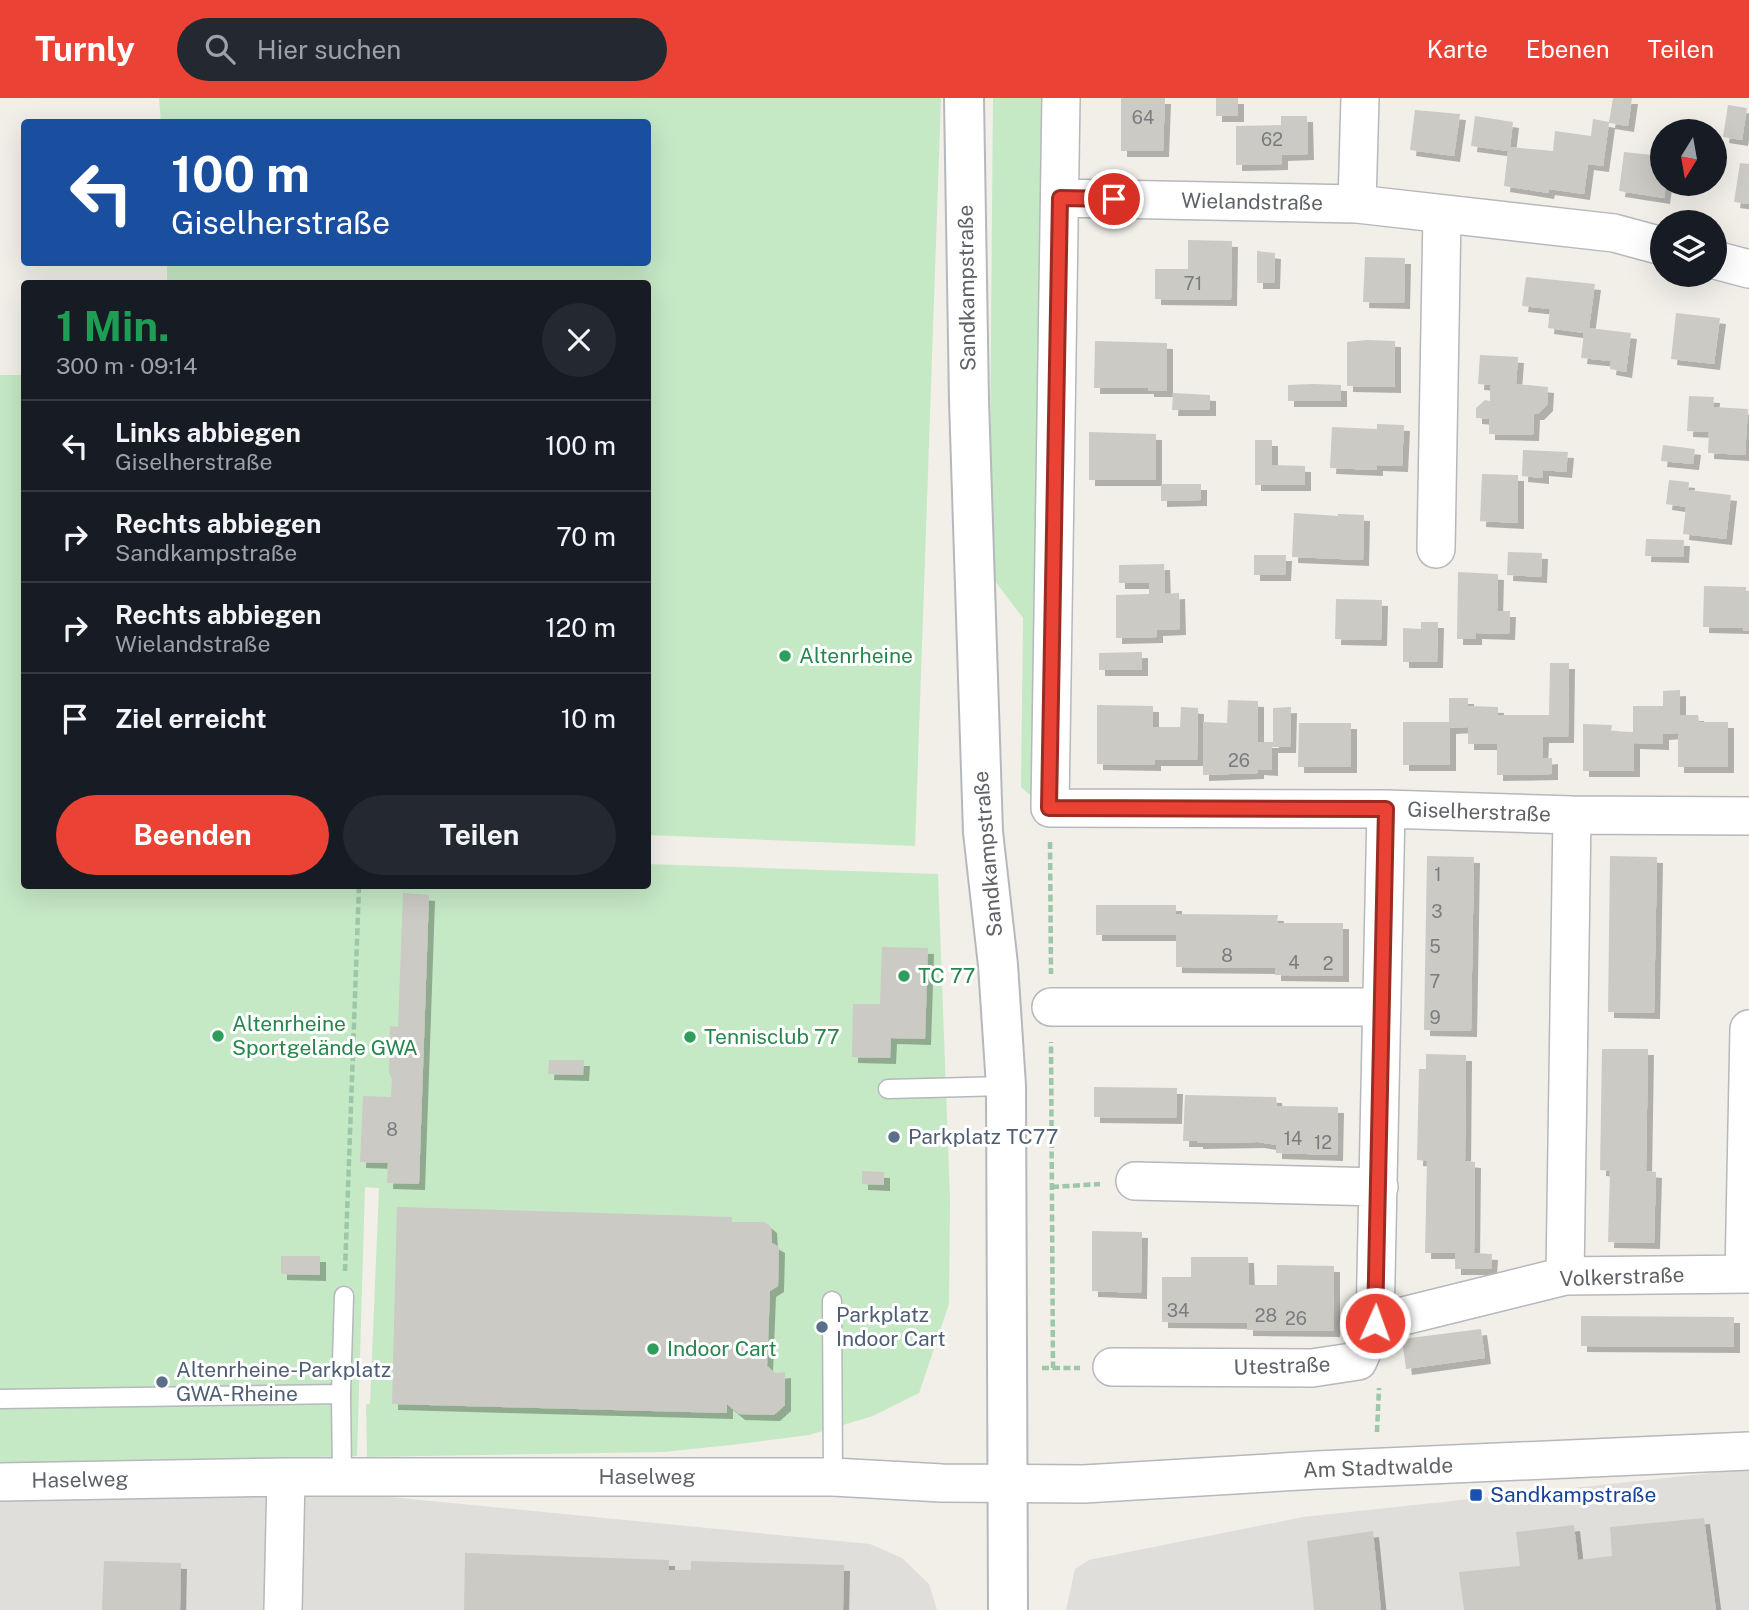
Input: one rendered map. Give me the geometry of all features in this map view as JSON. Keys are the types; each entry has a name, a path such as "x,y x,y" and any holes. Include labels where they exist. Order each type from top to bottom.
{"street":[{"name":"Sandkampstraße","path":"964,98 970,415 983,832 998,965 1006,1086 1009,1610"},
{"path":"1049,808 1061,98"},
{"path":"1357,204 1360,98"},
{"name":"Wielandstraße","path":"1060,198 1357,204 1614,233 1650,243"},
{"path":"1436,550 1442,214"},
{"path":"1727,263 1749,269"},
{"name":"Giselherstraße","path":"1049,808 1386,809 1572,815 1749,816"},
{"path":"1368,1339 1379,1187 1386,809"},
{"name":"Giselherstraße","path":"1565,1276 1572,815"},
{"path":"1051,1007 1382,1007"},
{"path":"1747,1274 1749,1029"},
{"path":"1135,1181 1379,1187"},
{"name":"Volkerstraße","path":"1368,1339 1565,1276 1747,1274"},
{"name":"Utestraße","path":"1112,1367 1312,1368 1358,1361 1368,1339"},
{"name":"Am Stadtwalde","path":"1007,1482 1084,1484 1373,1467 1749,1451"},
{"path":"283,1610 286,1477"},
{"name":"Haselweg","path":"0,1482 342,1477 833,1478 942,1483 1007,1482"}],"lane":[{"path":"888,1088 1006,1086"},
{"path":"342,1477 344,1296"},
{"path":"832,1301 833,1478"},
{"path":"0,1399 341,1394"}],"path":[{"path":"1006,1368 1053,1368 1049,808"},
{"path":"344,1296 359,889"},
{"path":"1052,1187 1135,1181"},
{"path":"1368,1339 1379,1366 1377,1438 1373,1467"}],"shaded area":[{"path":"1749,1469 1749,1610 1066,1610 1075,1569 1089,1560 1303,1517"},
{"path":"299,1488 870,1544 902,1558 929,1584 937,1610 0,1610 0,1492"}],"green space":[{"path":"159,98 941,98 915,846 651,835 651,280 167,280 167,266 651,266 651,119 161,119"},
{"path":"993,98 1044,98 1042,806 1021,787 1023,618 989,573"},
{"path":"0,375 21,375 21,889 651,889 651,864 938,874 950,1200 949,1304 919,1393 873,1416 809,1435 731,1445 663,1452 367,1457 366,1404 370,1404 379,1188 365,1187 357,1456 0,1464"}],"building":[{"path":"1121,98 1165,98 1163,151 1121,151"},
{"path":"1216,98 1238,98 1238,116 1216,116"},
{"path":"1613,98 1632,98 1628,126 1609,123 1603,166 1588,164 1584,194 1549,189 1548,193 1504,186 1508,151 1471,146 1475,116 1513,122 1510,147 1553,151 1555,131 1591,136 1593,119 1609,122"},
{"path":"1728,105 1747,108 1742,140 1727,138"},
{"path":"1415,110 1460,114 1454,156 1410,150"},
{"path":"1281,116 1307,116 1308,154 1282,155 1282,164 1236,165 1236,126 1281,125"},
{"path":"1624,152 1650,155 1650,196 1619,191"},
{"path":"1740,163 1749,164 1749,204 1734,202"},
{"path":"1188,240 1232,241 1231,300 1155,299 1155,269 1188,269"},
{"path":"1257,251 1275,253 1274,283 1257,283"},
{"path":"1365,257 1405,258 1404,303 1363,302"},
{"path":"1526,277 1595,284 1589,328 1631,333 1626,372 1610,369 1611,361 1581,358 1584,333 1548,328 1550,309 1522,306"},
{"path":"1676,313 1720,318 1714,364 1671,359"},
{"path":"1095,341 1167,343 1167,391 1148,391 1148,388 1094,388"},
{"path":"1395,341 1395,387 1347,386 1347,342"},
{"path":"1480,355 1518,357 1516,384 1548,387 1547,405 1538,414 1534,414 1533,435 1489,434 1489,419 1476,418 1476,408 1485,400 1490,401 1490,385 1478,384"},
{"path":"1288,385 1341,385 1341,401 1288,401"},
{"path":"1173,393 1210,395 1210,410 1172,410"},
{"path":"1689,396 1714,397 1713,407 1748,409 1745,455 1708,453 1709,432 1687,431"},
{"path":"1377,424 1404,425 1402,466 1377,465 1377,470 1330,468 1332,427 1377,429"},
{"path":"1089,432 1156,434 1156,480 1089,480"},
{"path":"1255,440 1272,440 1272,465 1305,466 1305,485 1255,485"},
{"path":"1663,445 1695,449 1693,464 1661,461"},
{"path":"1523,450 1568,452 1566,472 1543,470 1543,478 1522,476"},
{"path":"1482,474 1518,475 1518,523 1480,521"},
{"path":"1669,480 1689,482 1688,490 1731,495 1726,539 1683,534 1686,507 1666,504"},
{"path":"1161,484 1201,484 1201,500 1161,501"},
{"path":"1294,513 1364,515 1363,560 1292,557"},
{"path":"1646,539 1684,540 1683,557 1645,556"},
{"path":"1508,552 1542,553 1541,577 1507,575"},
{"path":"1254,555 1286,555 1285,575 1254,575"},
{"path":"1164,564 1165,594 1179,593 1180,629 1157,630 1157,637 1116,638 1116,595 1149,594 1149,583 1119,583 1119,565"},
{"path":"1458,572 1498,574 1497,611 1510,611 1509,634 1476,633 1476,639 1457,639"},
{"path":"1704,586 1746,587 1746,591 1749,591 1749,631 1743,631 1743,628 1703,627"},
{"path":"1336,599 1382,600 1381,640 1335,639"},
{"path":"1421,622 1438,622 1437,662 1403,662 1403,628 1421,629"},
{"path":"1142,652 1142,670 1099,670 1099,653"},
{"path":"1550,663 1569,663 1568,737 1543,737 1542,759 1552,758 1552,774 1497,775 1497,744 1468,744 1468,727 1450,728 1450,765 1403,765 1403,722 1449,722 1449,698 1468,698 1468,706 1498,707 1498,715 1549,715"},
{"path":"1680,690 1680,715 1698,715 1699,722 1728,722 1728,767 1678,767 1678,733 1663,734 1663,744 1634,743 1634,771 1583,771 1583,724 1612,725 1611,731 1633,732 1633,706 1663,706 1663,691"},
{"path":"1228,700 1258,701 1258,742 1273,742 1273,708 1291,707 1290,747 1272,747 1272,770 1203,775 1203,722 1227,723"},
{"path":"1097,705 1153,706 1153,727 1180,727 1181,707 1198,708 1197,760 1155,760 1155,765 1097,764"},
{"path":"1299,723 1351,723 1351,767 1298,767"},
{"path":"1427,856 1474,857 1471,1031 1424,1030"},
{"path":"1610,856 1657,857 1654,1013 1608,1012"},
{"path":"403,893 429,895 419,1184 387,1183 388,1163 360,1162 363,1096 391,1097 390,1026 398,1027"},
{"path":"1096,905 1176,905 1176,914 1278,915 1277,923 1343,923 1343,976 1275,975 1275,968 1176,967 1176,935 1096,935"},
{"name":"TC 77","path":"882,947 928,948 925,1039 891,1038 890,1058 852,1057 853,1004 880,1004"},
{"path":"1602,1049 1648,1049 1646,1171 1656,1172 1654,1243 1608,1242 1610,1171 1600,1170"},
{"path":"1426,1054 1466,1055 1465,1161 1475,1162 1474,1253 1492,1254 1491,1269 1455,1269 1455,1253 1425,1253 1427,1161 1417,1160 1419,1069 1426,1069"},
{"path":"549,1060 584,1060 583,1075 548,1074"},
{"path":"1094,1087 1177,1088 1176,1118 1094,1117"},
{"path":"1185,1095 1276,1097 1277,1106 1338,1107 1337,1155 1276,1153 1276,1145 1258,1142 1183,1141"},
{"path":"862,1171 884,1172 884,1185 862,1184"},
{"path":"397,1207 732,1217 732,1222 765,1222 771,1227 772,1243 779,1247 778,1286 770,1291 767,1366 775,1373 785,1372 785,1405 774,1415 739,1414 727,1404 727,1413 392,1404"},
{"path":"1092,1231 1142,1232 1141,1293 1092,1291"},
{"path":"281,1256 320,1256 320,1275 281,1274"},
{"path":"1191,1257 1248,1257 1249,1285 1277,1285 1277,1265 1334,1266 1334,1331 1247,1330 1247,1323 1162,1322 1162,1277 1191,1277"},
{"path":"1581,1316 1734,1317 1734,1347 1581,1346"},
{"path":"1481,1329 1485,1358 1406,1369 1402,1339"},
{"path":"1704,1518 1716,1610 1464,1610 1459,1572 1520,1566 1516,1532 1574,1525 1578,1560 1612,1556 1610,1527"},
{"path":"1373,1531 1381,1610 1314,1610 1307,1541"},
{"path":"465,1553 669,1560 669,1570 691,1570 691,1561 844,1565 843,1610 464,1610"},
{"path":"104,1561 181,1563 180,1610 102,1610"}],"place":[{"name":"Altenrheine","path":"785,656"},
{"name":"TC 77","path":"904,976"},
{"name":"Altenrheine Sportgelände GWA","path":"218,1036"},
{"name":"Tennisclub 77","path":"690,1037"},
{"name":"Parkplatz TC77","path":"894,1137"},
{"name":"Parkplatz Indoor Cart","path":"822,1327"},
{"name":"Indoor Cart","path":"653,1349"},
{"name":"Altenrheine-Parkplatz GWA-Rheine","path":"162,1382"},
{"name":"Sandkampstraße","path":"1476,1495"}],"route":[{"path":"1114,199 1060,198 1049,808 1386,809 1375,1323"}]}
